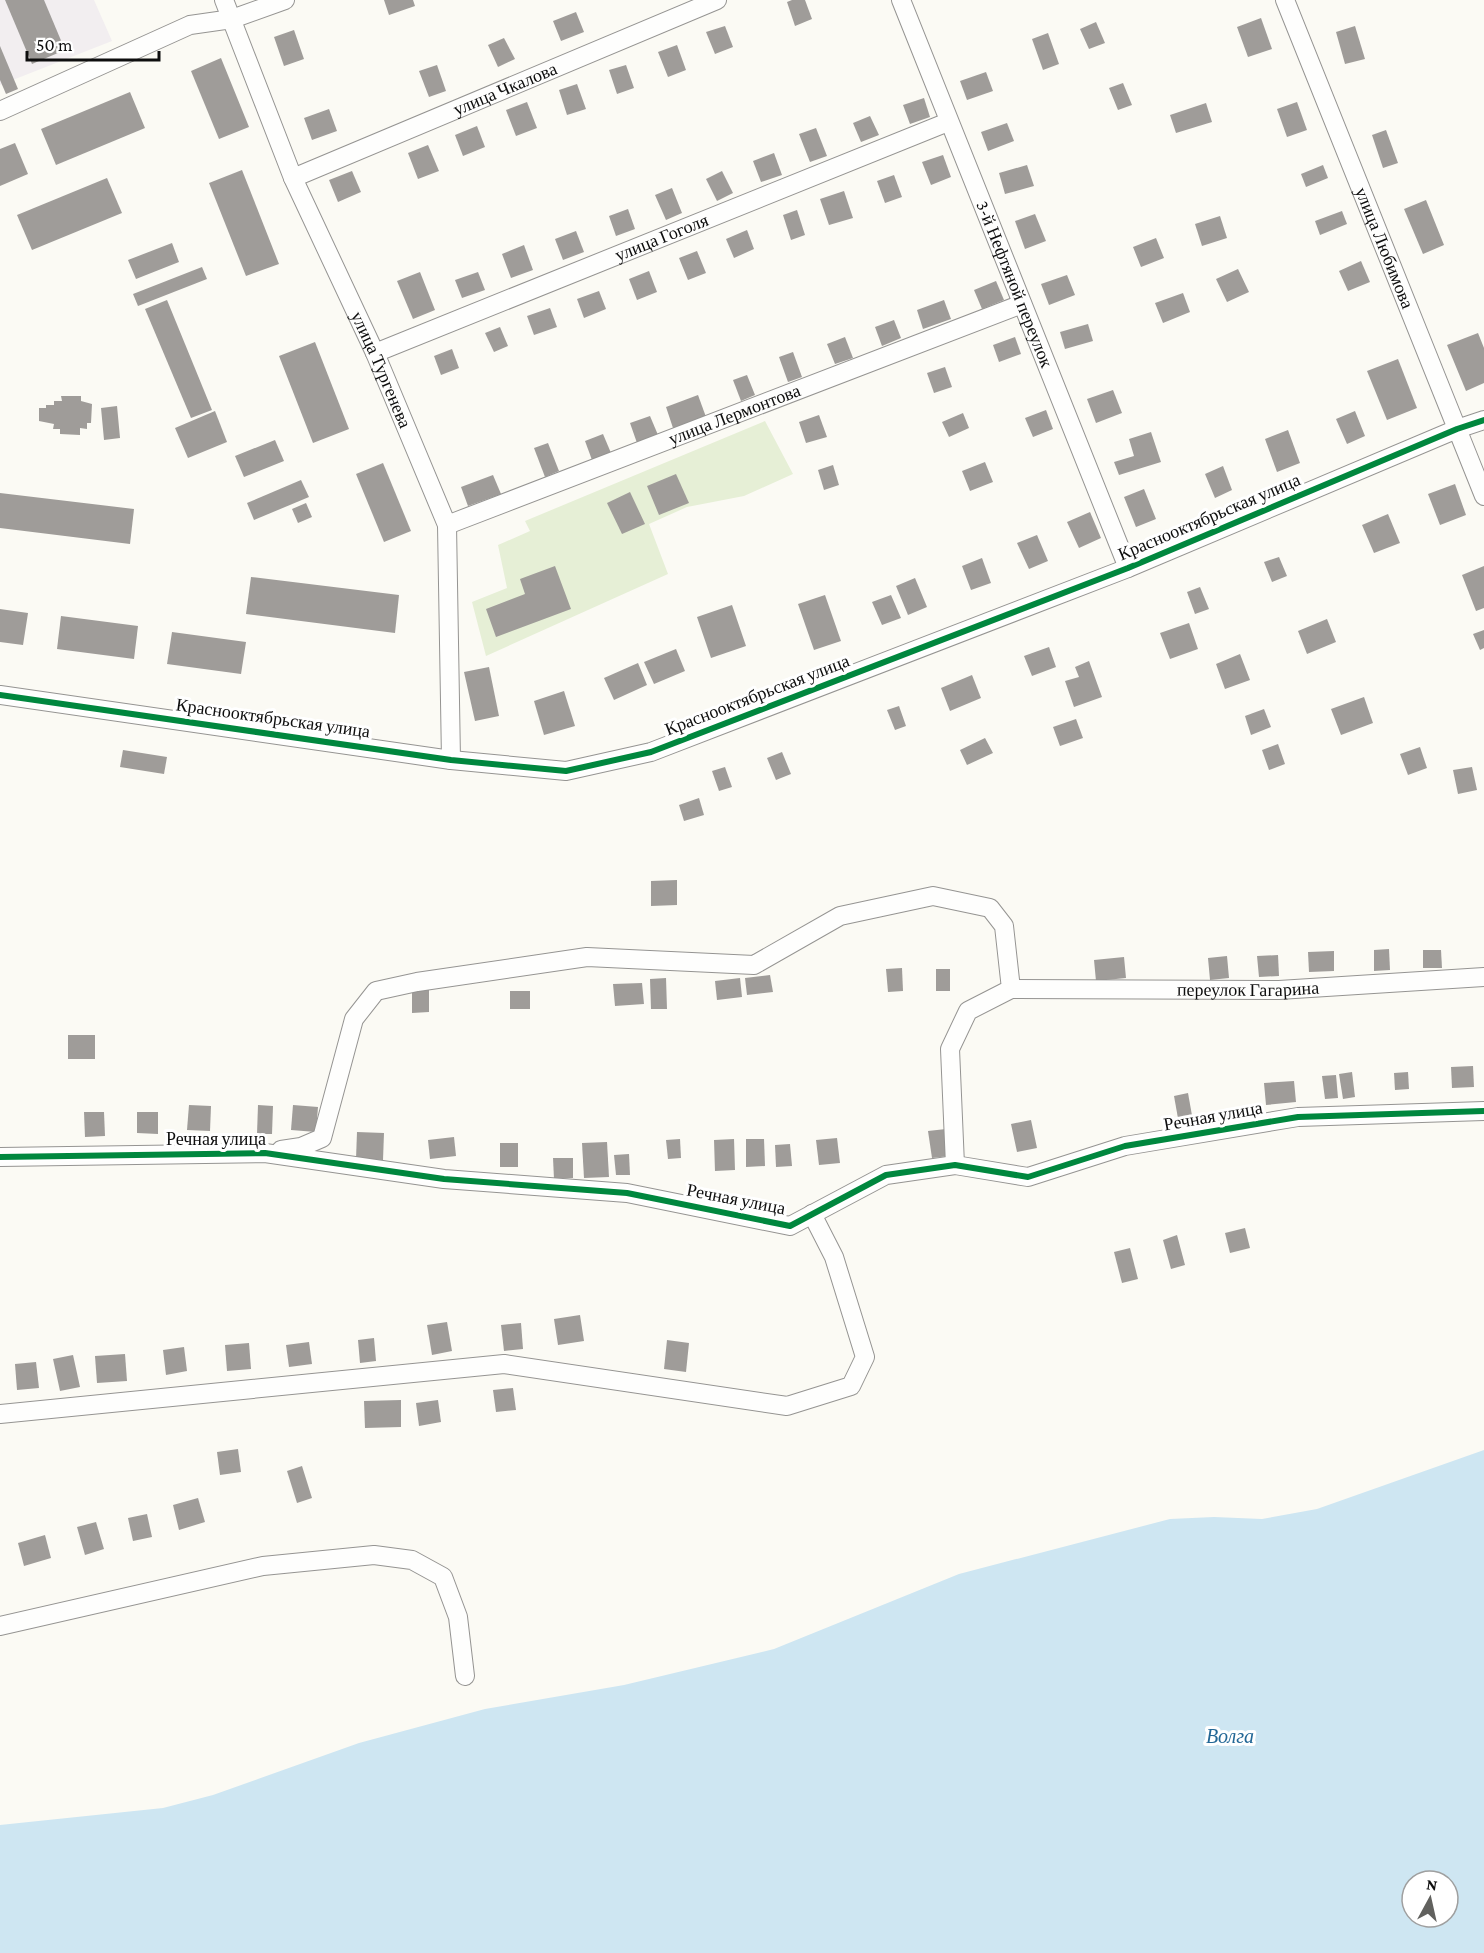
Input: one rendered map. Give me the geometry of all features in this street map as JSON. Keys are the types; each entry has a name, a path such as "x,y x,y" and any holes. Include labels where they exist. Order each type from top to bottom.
{"street":[{"name":"улица Тургенева","path":"224,0 293,178 375,353 447,525 451,760"},
{"path":"0,111 190,25 232,20 285,0"},
{"name":"улица Чкалова","path":"293,178 717,0"},
{"name":"3-й Нефтяной переулок","path":"901,0 1128,568"},
{"name":"улица Любимова","path":"1285,0 1484,496"},
{"name":"улица Гоголя","path":"375,353 948,122"},
{"name":"улица Лермонтова","path":"447,525 1022,304"},
{"name":"Краснооктябрьская улица","path":"0,695 451,760 566,771 651,752 1128,568 1484,420"},
{"path":"265,1152 301,1147 322,1138 354,1019 376,991 417,982 586,957 754,965 840,916 933,896 990,908 1004,926 1011,989 968,1011 950,1049 955,1165"},
{"name":"переулок Гагарина","path":"1011,989 1279,990 1484,977"},
{"name":"Речная улица","path":"0,1156 265,1152 444,1179 627,1193 790,1226 886,1175 955,1165 1028,1177 1125,1146 1298,1117 1484,1111"},
{"name":"Речная улица","path":"0,1414 504,1364 787,1406 851,1386 865,1357 834,1257 812,1214"},
{"path":"0,1626 263,1566 374,1555 412,1560 443,1577 458,1617 465,1676"}],"shaded area":[{"path":"0,0 94,0 112,41 0,85"}],"green space":[{"path":"765,421 793,474 744,496 687,507 649,524 668,574 486,656 472,602 507,588 498,545 530,531 525,521"}],"water":[{"name":"Волга","path":"1484,1450 1484,1953 0,1953 0,1825 163,1808 213,1795 359,1743 485,1709 624,1685 774,1649 959,1574 1170,1519 1214,1517 1262,1519 1317,1509"}],"building":[{"path":"5,0 44,0 65,50 32,64"},
{"path":"384,0 413,0 415,6 389,15"},
{"path":"805,0 812,19 795,26 787,2"},
{"path":"576,12 584,32 561,41 553,21"},
{"path":"1261,18 1272,49 1248,57 1237,27"},
{"path":"1096,22 1105,43 1089,49 1080,29"},
{"path":"725,26 733,47 715,54 706,32"},
{"path":"1355,26 1365,59 1345,64 1336,32"},
{"path":"294,30 304,59 284,66 274,37"},
{"path":"1048,33 1059,64 1043,70 1032,39"},
{"path":"504,38 515,59 498,67 488,45"},
{"path":"677,45 686,70 668,77 658,52"},
{"path":"0,46 18,89 6,94 0,80"},
{"path":"221,58 249,127 219,139 191,71"},
{"path":"437,65 446,91 429,97 419,71"},
{"path":"626,65 634,88 617,94 609,70"},
{"path":"986,72 993,91 967,100 960,81"},
{"path":"1123,83 1132,105 1118,110 1109,88"},
{"path":"577,84 586,109 567,115 559,90"},
{"path":"130,92 145,128 56,165 41,129"},
{"path":"924,98 930,117 910,124 903,105"},
{"path":"527,102 537,128 516,136 506,110"},
{"path":"1297,102 1307,130 1287,137 1277,109"},
{"path":"1206,103 1212,122 1176,133 1170,115"},
{"path":"329,109 337,131 312,140 304,118"},
{"path":"870,116 879,135 861,142 853,123"},
{"path":"1007,123 1014,141 988,151 981,132"},
{"path":"477,126 485,147 463,156 455,135"},
{"path":"816,128 827,156 810,162 799,134"},
{"path":"1386,130 1398,163 1383,168 1372,135"},
{"path":"15,143 28,174 0,186 0,149"},
{"path":"428,145 439,171 418,179 408,153"},
{"path":"774,153 782,175 761,182 753,161"},
{"path":"943,155 951,177 931,185 922,162"},
{"path":"1027,165 1034,186 1005,194 999,173"},
{"path":"1323,165 1328,178 1306,187 1301,174"},
{"path":"242,170 279,264 246,276 209,183"},
{"path":"352,171 361,192 338,202 329,180"},
{"path":"722,171 733,193 717,201 706,179"},
{"path":"894,175 902,197 885,203 877,181"},
{"path":"107,178 122,213 32,250 17,215"},
{"path":"672,188 682,213 666,220 655,195"},
{"path":"844,191 853,218 829,225 820,199"},
{"path":"1426,200 1444,245 1423,254 1404,209"},
{"path":"628,209 635,229 616,236 609,216"},
{"path":"797,210 805,235 791,240 783,215"},
{"path":"1342,211 1347,224 1320,235 1315,221"},
{"path":"1035,214 1046,241 1025,249 1015,221"},
{"path":"1220,216 1227,238 1202,246 1195,224"},
{"path":"747,230 754,249 734,258 726,239"},
{"path":"576,231 584,252 563,260 555,239"},
{"path":"1156,238 1164,258 1141,267 1133,247"},
{"path":"172,243 179,262 136,279 128,260"},
{"path":"524,245 533,270 511,278 502,254"},
{"path":"697,251 706,273 688,280 679,258"},
{"path":"1361,261 1370,282 1348,291 1339,271"},
{"path":"202,267 207,279 138,306 133,294"},
{"path":"1238,269 1249,292 1227,302 1216,279"},
{"path":"649,271 657,292 637,300 629,279"},
{"path":"420,272 435,310 413,319 397,281"},
{"path":"478,272 485,290 462,298 455,280"},
{"path":"1067,275 1075,295 1049,305 1041,284"},
{"path":"996,281 1004,300 982,309 974,290"},
{"path":"599,291 606,309 584,318 577,299"},
{"path":"1183,293 1190,312 1163,323 1155,303"},
{"path":"167,300 212,410 191,418 145,309"},
{"path":"944,300 951,319 923,329 917,310"},
{"path":"550,308 557,327 534,335 527,316"},
{"path":"894,320 901,338 882,346 875,327"},
{"path":"1088,324 1093,341 1065,349 1060,332"},
{"path":"500,327 508,346 494,352 485,333"},
{"path":"1478,333 1484,348 1484,383 1466,391 1447,345"},
{"path":"845,337 853,358 835,364 827,344"},
{"path":"1015,337 1021,354 999,362 993,345"},
{"path":"315,342 349,429 313,443 279,356"},
{"path":"452,349 459,368 441,375 434,356"},
{"path":"793,352 802,377 788,382 779,357"},
{"path":"1398,359 1417,408 1387,420 1367,371"},
{"path":"945,367 952,387 934,393 927,373"},
{"path":"747,375 755,395 741,401 733,380"},
{"path":"1113,390 1122,413 1096,423 1087,399"},
{"path":"698,395 706,417 673,428 666,407"},
{"path":"61,396 81,396 81,401 92,404 91,423 87,423 87,429 80,428 80,435 60,434 60,429 53,429 54,424 39,421 39,408 54,405 54,401 62,401"},
{"path":"117,406 120,438 104,440 101,408"},
{"path":"1046,410 1053,429 1033,437 1025,418"},
{"path":"215,411 227,442 188,458 175,428"},
{"path":"1355,411 1365,436 1347,444 1336,419"},
{"path":"963,413 969,428 949,437 942,422"},
{"path":"819,415 827,437 806,443 799,422"},
{"path":"650,416 658,435 637,443 630,423"},
{"path":"1288,430 1300,463 1277,472 1265,439"},
{"path":"1151,432 1161,462 1119,475 1114,462 1134,456 1129,439"},
{"path":"603,434 611,453 592,460 585,441"},
{"path":"275,440 284,461 244,477 235,456"},
{"path":"548,443 559,471 545,477 534,448"},
{"path":"985,462 993,482 970,491 962,471"},
{"path":"383,463 411,531 384,542 356,474"},
{"path":"833,465 839,485 824,490 818,470"},
{"path":"1223,466 1232,490 1215,498 1205,474"},
{"path":"676,474 689,503 659,515 647,486"},
{"path":"493,475 501,494 468,506 461,487"},
{"path":"301,480 309,497 254,520 247,503"},
{"path":"1455,484 1466,515 1440,525 1428,494"},
{"path":"1144,489 1156,519 1136,527 1124,497"},
{"path":"630,492 645,524 622,534 607,503"},
{"path":"0,493 134,509 130,544 0,528"},
{"path":"306,503 312,517 298,523 292,509"},
{"path":"1090,512 1101,538 1079,548 1067,522"},
{"path":"1388,514 1400,543 1374,553 1362,525"},
{"path":"1037,535 1048,561 1029,569 1017,543"},
{"path":"1279,557 1287,576 1272,582 1264,562"},
{"path":"982,558 991,583 971,590 962,566"},
{"path":"555,566 571,609 496,637 486,609 525,594 520,579"},
{"path":"1484,566 1484,608 1476,611 1462,575"},
{"path":"251,577 399,595 395,633 246,614"},
{"path":"915,578 927,607 908,615 896,586"},
{"path":"1200,587 1209,609 1195,614 1187,592"},
{"path":"825,595 841,641 814,650 798,604"},
{"path":"891,595 901,618 882,625 872,602"},
{"path":"732,605 746,646 711,658 697,617"},
{"path":"0,609 28,613 23,645 0,642"},
{"path":"61,616 138,626 134,659 57,649"},
{"path":"1327,619 1336,642 1307,654 1298,631"},
{"path":"1189,623 1198,649 1170,659 1160,633"},
{"path":"1484,630 1484,648 1480,650 1473,634"},
{"path":"172,632 246,642 241,674 167,664"},
{"path":"1049,647 1056,667 1032,676 1024,656"},
{"path":"676,649 685,671 654,684 644,662"},
{"path":"1240,654 1250,680 1225,689 1216,664"},
{"path":"1089,661 1102,697 1074,707 1065,681 1079,677 1075,667"},
{"path":"638,663 647,685 614,700 604,678"},
{"path":"489,667 499,716 475,721 464,672"},
{"path":"972,675 981,698 950,711 941,688"},
{"path":"564,691 575,726 544,735 534,701"},
{"path":"1364,697 1373,723 1341,735 1331,709"},
{"path":"899,706 906,726 895,730 887,710"},
{"path":"1264,709 1271,727 1251,735 1245,716"},
{"path":"1076,719 1083,738 1060,746 1053,727"},
{"path":"985,738 993,753 967,765 960,750"},
{"path":"1278,744 1285,764 1269,770 1262,750"},
{"path":"1420,747 1427,768 1408,775 1400,754"},
{"path":"123,750 167,757 164,774 120,767"},
{"path":"782,752 791,774 776,780 767,758"},
{"path":"725,767 732,787 719,791 712,771"},
{"path":"1472,767 1477,790 1458,794 1453,770"},
{"path":"699,798 704,815 684,821 679,805"},
{"path":"677,880 677,905 651,906 651,881"},
{"path":"1389,949 1390,970 1374,971 1374,950"},
{"path":"1423,950 1441,950 1442,968 1423,968"},
{"path":"1334,951 1334,971 1309,972 1308,952"},
{"path":"1278,955 1279,976 1259,977 1257,956"},
{"path":"1227,956 1229,978 1210,980 1208,958"},
{"path":"1124,957 1126,978 1096,981 1094,960"},
{"path":"902,968 903,991 888,992 886,969"},
{"path":"936,969 950,969 950,991 936,991"},
{"path":"770,975 773,992 747,995 745,978"},
{"path":"666,978 667,1009 651,1009 650,979"},
{"path":"740,978 742,997 717,1000 715,981"},
{"path":"642,983 644,1004 615,1006 613,984"},
{"path":"412,990 429,990 429,1012 412,1013"},
{"path":"510,991 530,991 530,1009 510,1009"},
{"path":"68,1035 95,1035 95,1059 68,1059"},
{"path":"1473,1066 1474,1087 1452,1088 1451,1067"},
{"path":"1352,1072 1355,1097 1343,1099 1339,1074"},
{"path":"1408,1072 1409,1089 1395,1090 1394,1073"},
{"path":"1336,1075 1338,1098 1325,1099 1322,1076"},
{"path":"1294,1081 1296,1102 1266,1105 1264,1083"},
{"path":"1188,1093 1193,1121 1179,1124 1174,1096"},
{"path":"189,1105 211,1106 210,1131 187,1130"},
{"path":"258,1105 273,1106 272,1134 257,1134"},
{"path":"293,1105 318,1107 316,1132 291,1130"},
{"path":"84,1112 104,1112 105,1136 85,1137"},
{"path":"137,1112 158,1112 158,1134 137,1133"},
{"path":"1031,1120 1037,1148 1017,1152 1011,1124"},
{"path":"946,1129 949,1156 932,1158 928,1131"},
{"path":"357,1132 384,1133 383,1160 356,1159"},
{"path":"454,1137 456,1156 430,1159 428,1140"},
{"path":"837,1138 840,1163 819,1165 816,1140"},
{"path":"680,1139 681,1158 668,1159 666,1140"},
{"path":"734,1139 735,1170 715,1171 714,1140"},
{"path":"746,1139 764,1139 765,1166 746,1167"},
{"path":"607,1142 609,1177 584,1178 582,1143"},
{"path":"500,1143 518,1143 518,1167 500,1167"},
{"path":"790,1144 792,1166 776,1167 775,1145"},
{"path":"629,1154 630,1175 616,1175 614,1155"},
{"path":"553,1158 573,1158 573,1178 554,1179"},
{"path":"1245,1228 1250,1248 1230,1253 1225,1233"},
{"path":"1177,1235 1185,1265 1171,1269 1163,1240"},
{"path":"1130,1248 1138,1279 1122,1283 1114,1252"},
{"path":"580,1315 584,1341 558,1345 554,1319"},
{"path":"447,1322 452,1351 432,1355 427,1325"},
{"path":"521,1323 523,1349 504,1351 501,1325"},
{"path":"374,1338 376,1361 360,1363 358,1340"},
{"path":"667,1340 689,1343 686,1372 664,1369"},
{"path":"309,1342 312,1364 289,1367 286,1345"},
{"path":"249,1343 251,1369 227,1371 225,1345"},
{"path":"184,1347 187,1371 166,1375 163,1350"},
{"path":"125,1354 127,1381 97,1383 95,1356"},
{"path":"73,1355 80,1387 60,1391 53,1359"},
{"path":"36,1362 39,1388 17,1390 15,1364"},
{"path":"513,1388 516,1410 496,1412 493,1390"},
{"path":"401,1400 401,1427 365,1428 364,1401"},
{"path":"438,1400 441,1422 419,1426 416,1403"},
{"path":"238,1449 241,1472 220,1475 217,1452"},
{"path":"302,1466 312,1498 297,1503 287,1471"},
{"path":"198,1498 205,1522 179,1530 173,1505"},
{"path":"147,1514 152,1537 133,1541 128,1518"},
{"path":"96,1522 104,1549 85,1555 77,1527"},
{"path":"45,1535 51,1558 24,1566 18,1543"}],"cycle path":[{"path":"0,695 451,760 566,771 651,752 1128,568 1457,429 1484,420"},
{"path":"0,1157 265,1153 444,1179 627,1193 790,1226 886,1175 955,1165 1028,1177 1125,1146 1298,1117 1484,1111"}]}
